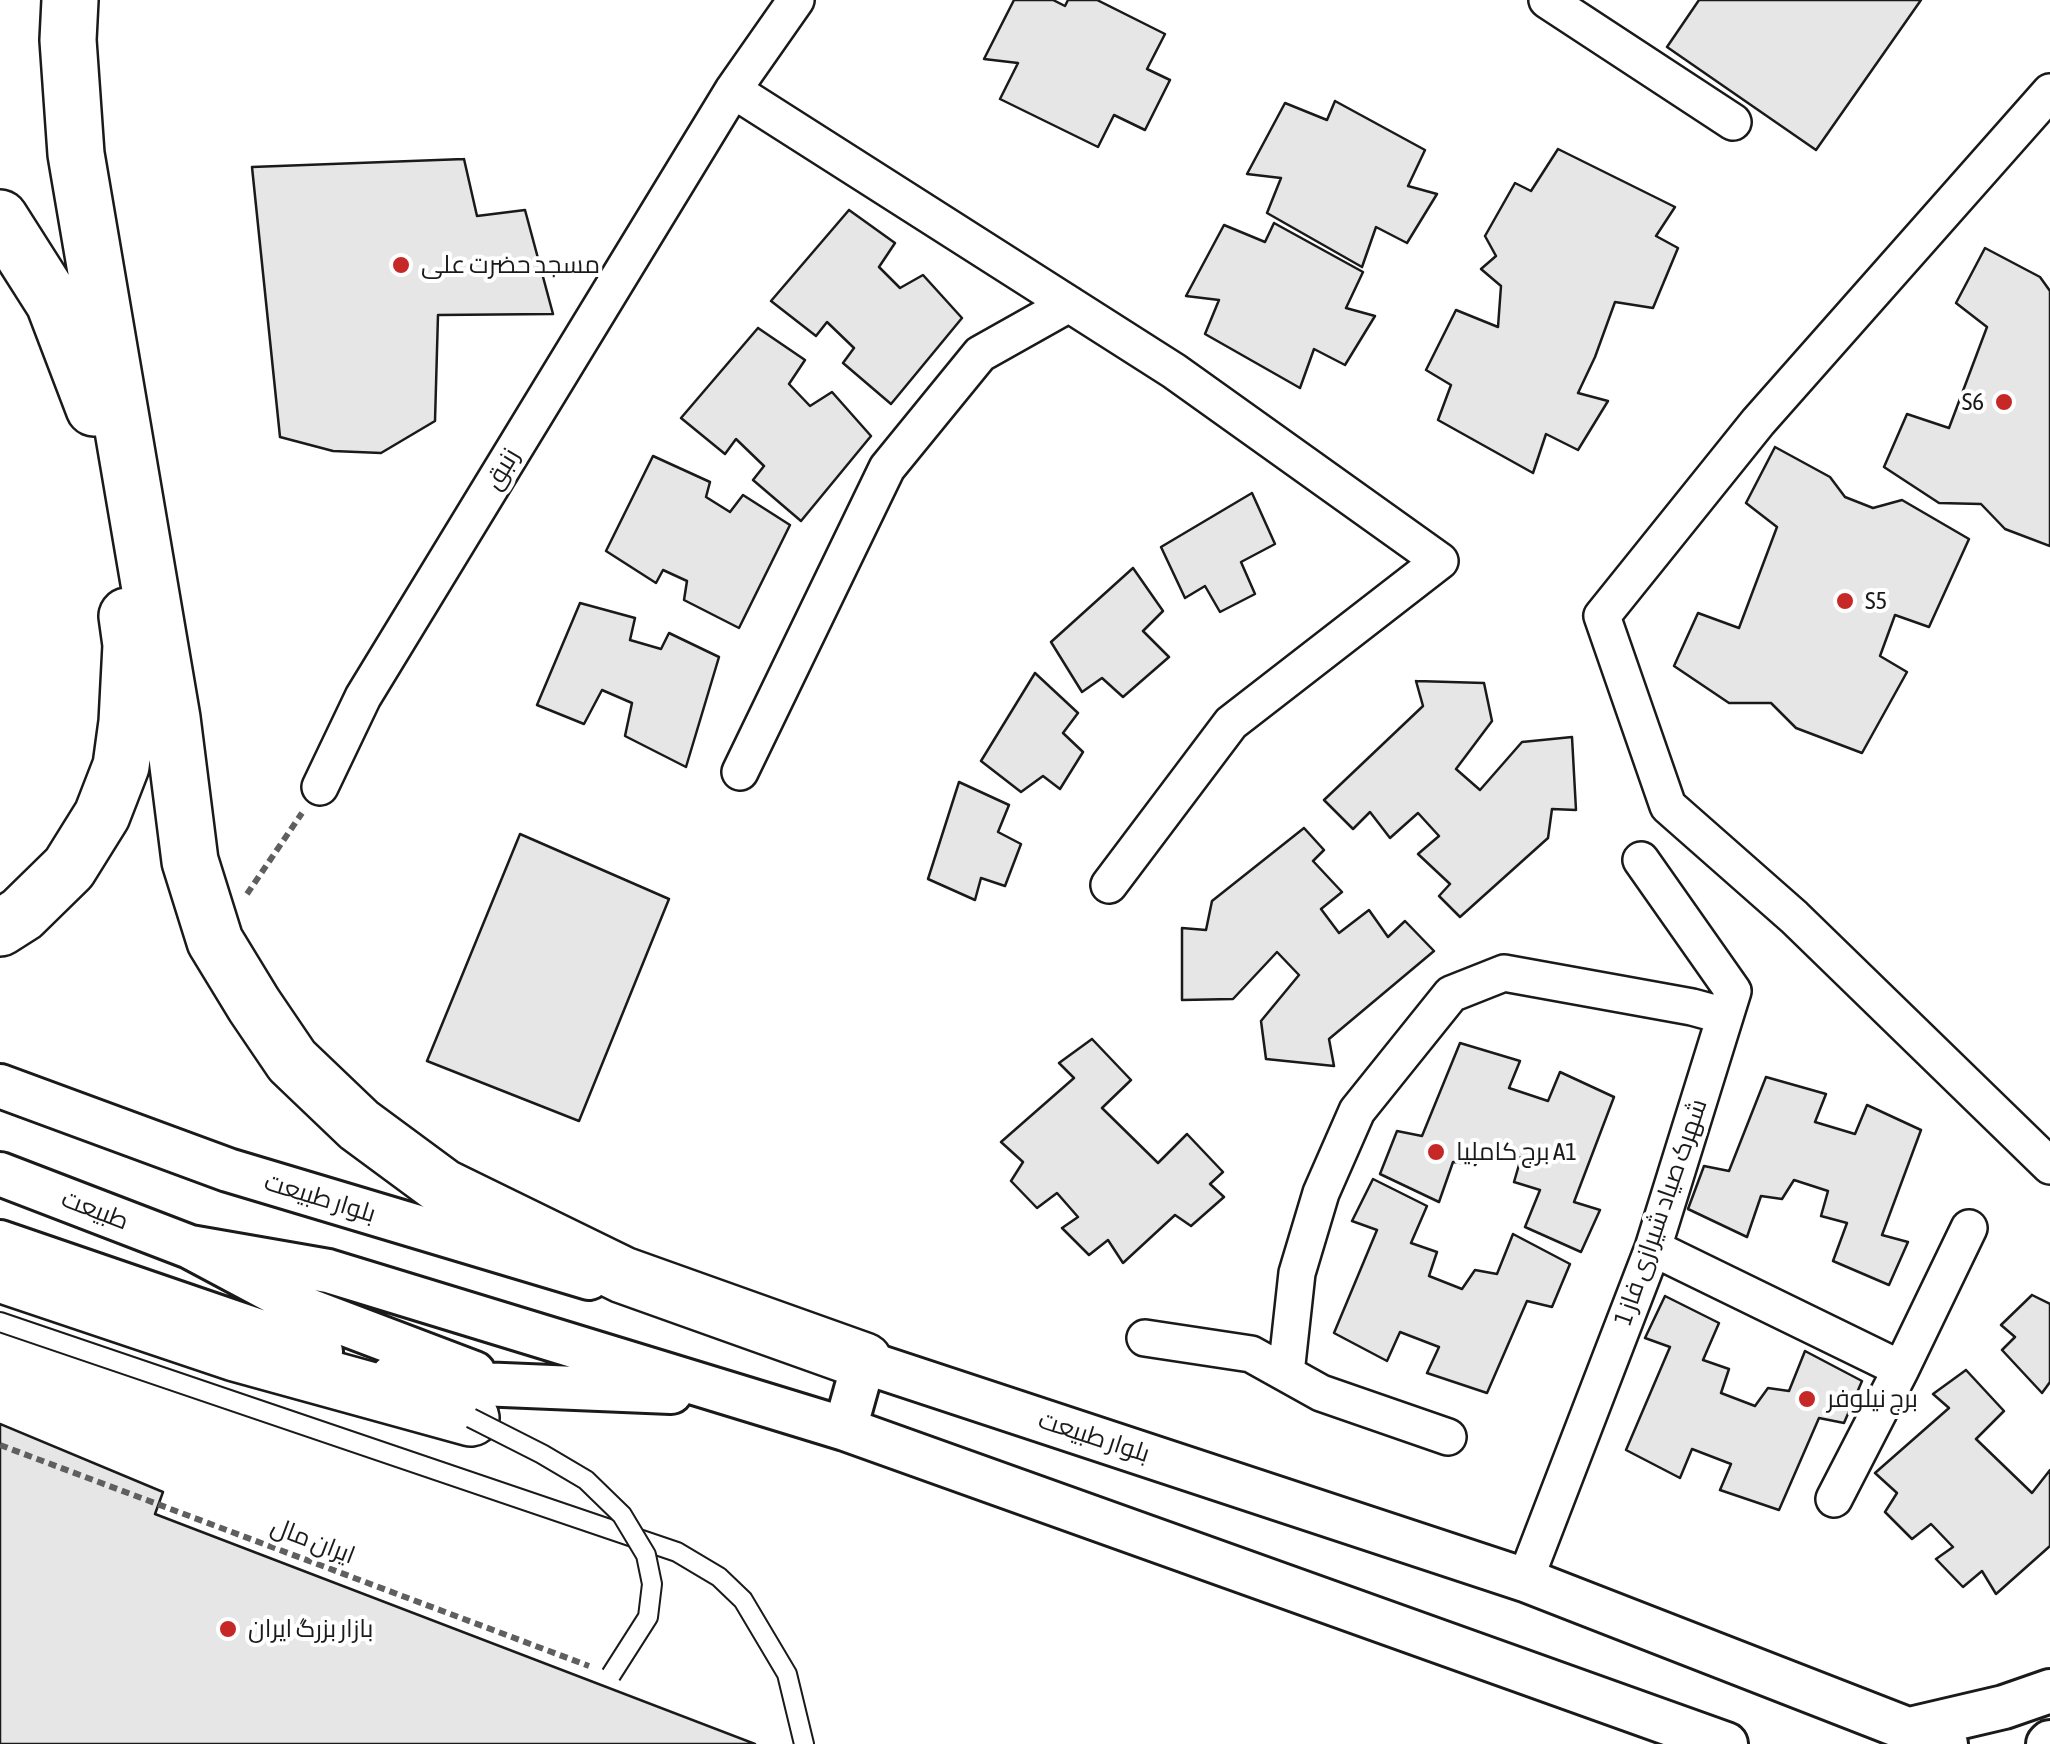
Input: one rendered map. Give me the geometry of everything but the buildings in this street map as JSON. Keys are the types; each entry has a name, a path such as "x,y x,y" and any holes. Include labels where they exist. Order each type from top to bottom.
{"highway":[{"path":"70,0 68,40 76,154 172,718 190,861 214,941 292,1061 358,1125 443,1187 624,1275 864,1361"},
{"path":"0,218 54,303 94,406 131,645 121,766 102,816 69,868 22,914 0,928"},
{"path":"0,1274 235,1353 489,1402"}],"street":[{"name":"زنبق","path":"320,787 363,696 733,90 796,0"},
{"path":"1547,0 1733,122"},
{"path":"733,90 1174,371 1440,562 1232,723 1109,884"},
{"path":"2050,92 1758,422 1602,616 1668,806 1794,917 2050,1166"},
{"path":"740,772 887,468 980,354 1070,304"},
{"name":"شهرک صیاد شیرازی فاز 1","path":"1525,1580 1653,1248 1733,992 1642,860"},
{"path":"1286,1373 1296,1272 1328,1176 1357,1111 1450,994 1504,973 1726,1016"},
{"name":"بلوار طبیعت","path":"0,1086 228,1170 864,1361 1525,1580 1928,1737"},
{"name":"طبیعت","path":"0,1174 190,1247"},
{"path":"1834,1499 1970,1228"},
{"path":"0,1242 408,1382 489,1402 731,1394"},
{"path":"190,1247 328,1271 844,1428 1726,1744"},
{"path":"190,1247 489,1402"},
{"path":"1653,1248 1901,1369"},
{"path":"1144,1338 1251,1354 1322,1393 1448,1437"},
{"path":"844,1428 864,1361"},
{"path":"1928,1737 2050,1692"}],"lane":[{"path":"0,1322 677,1552 719,1578 743,1600 788,1674 804,1744"},
{"path":"489,1402 542,1454 586,1480 622,1515 646,1555 652,1584 648,1617 612,1674"}],"path":[{"path":"214,941 320,787"},
{"name":"ایران مال","path":"0,1445 612,1674"}],"place":[{"name":"مسجد حضرت علی","path":"401,265"},
{"name":"S6","path":"2004,402"},
{"name":"S5","path":"1845,601"},
{"name":"برج کاملیا A1","path":"1436,1152"},
{"name":"برج نیلوفر","path":"1807,1399"},
{"name":"بازار بزرگ ایران","path":"228,1629"}]}
